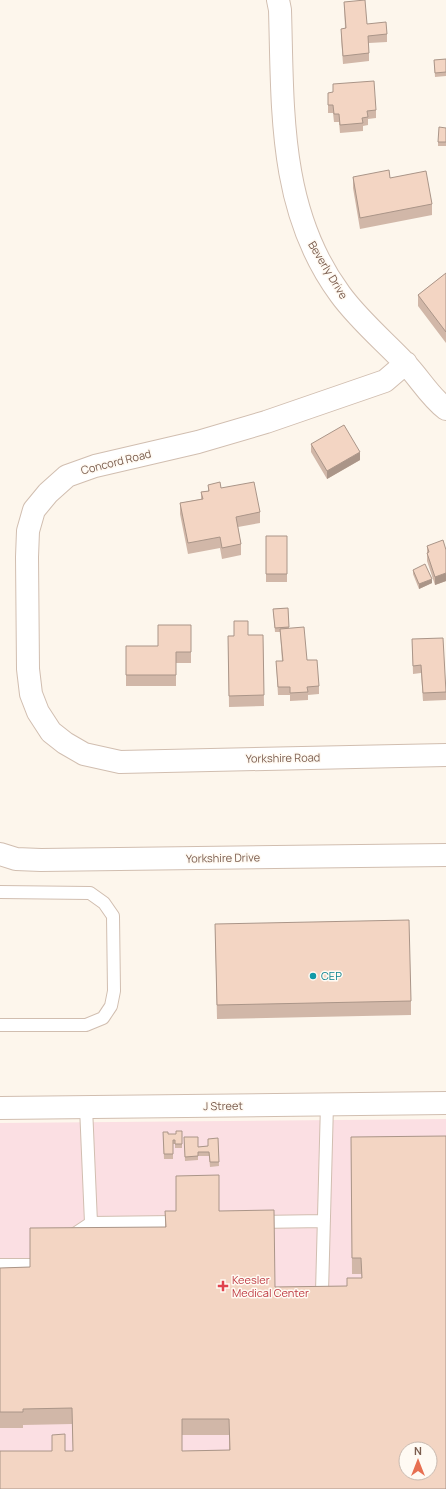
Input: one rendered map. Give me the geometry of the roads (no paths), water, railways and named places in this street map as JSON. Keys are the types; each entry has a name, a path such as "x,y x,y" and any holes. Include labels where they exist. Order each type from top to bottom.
{"street":[{"name":"Beverly Drive","path":"278,0 280,10 286,155 296,205 311,246 340,294 377,335 406,363 434,400 446,409"},
{"name":"Concord Road","path":"120,762 84,754 65,743 51,732 38,712 31,694 28,669 27,557 28,531 34,510 48,493 67,476 95,466 198,442 266,422 384,381 406,363"},
{"name":"Yorkshire Road","path":"120,762 446,755"},
{"name":"Yorkshire Drive","path":"0,854 16,859 41,860 446,855"},
{"name":"J Street","path":"0,1108 446,1103"}],"lane":[{"path":"0,892 90,893 104,903 113,916 114,991 111,1006 103,1018 86,1025 0,1025"},
{"path":"322,1292 327,1104"},
{"path":"86,1107 91,1223"},
{"path":"249,1222 324,1221"},
{"path":"61,1244 91,1223 176,1222"},
{"path":"0,1265 30,1265"}],"place":[{"name":"CEP","path":"313,976"},
{"name":"Keesler Medical Center","path":"223,1286"}]}
